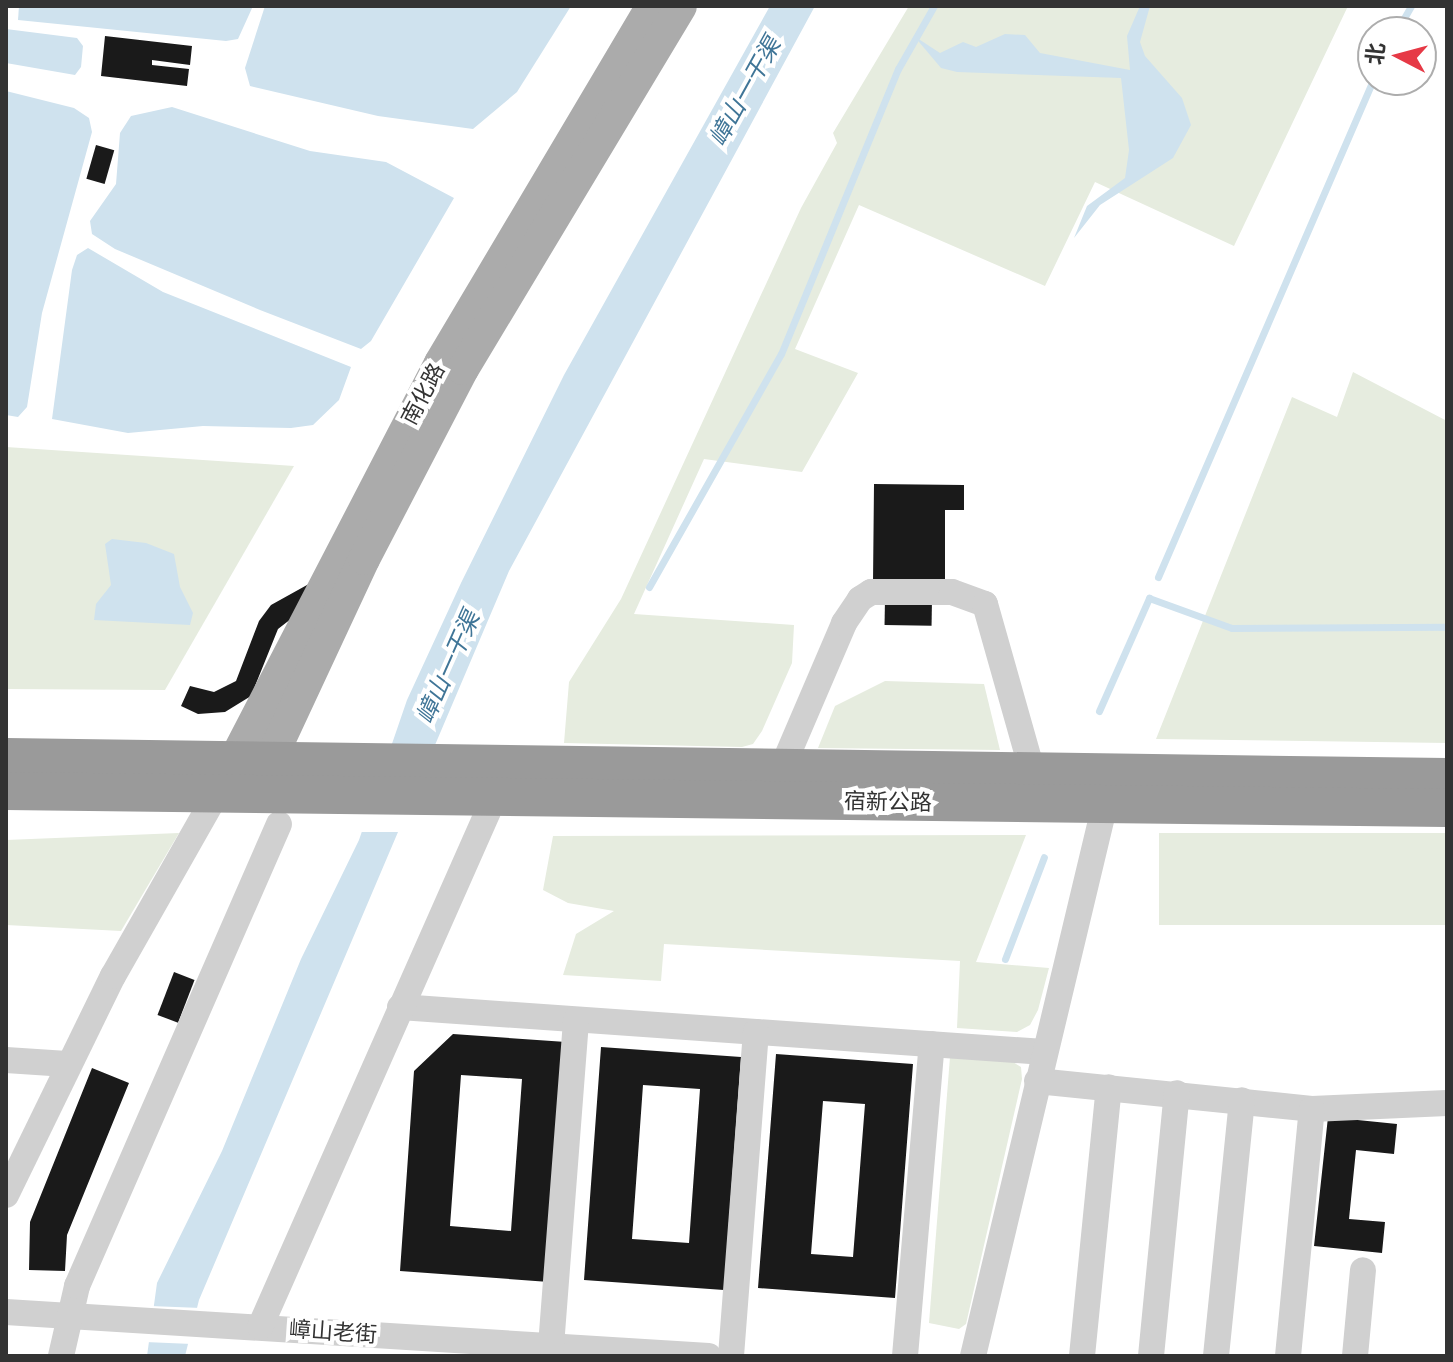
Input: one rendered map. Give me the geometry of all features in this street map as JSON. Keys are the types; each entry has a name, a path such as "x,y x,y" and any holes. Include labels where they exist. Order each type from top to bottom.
{"highway":[{"path":"6,757 224,779"},
{"name":"宿新公路","path":"494,782 782,768 1447,777"},
{"path":"6,791 224,779"},
{"name":"宿新公路","path":"224,779 494,782 1105,804 1447,808"}],"main road":[{"name":"南化路","path":"224,779 440,363 652,6"},
{"name":"南化路","path":"263,778 364,559 463,369 681,6"}],"street":[{"path":"782,768 844,623 860,599 871,592 952,592 985,604 1032,770"},
{"path":"6,1195 67,1064 224,779"},
{"path":"249,1326 400,1007 494,782"},
{"path":"973,1356 1105,804"},
{"path":"61,1356 279,824"},
{"path":"400,1007 1044,1052"},
{"path":"541,1349 576,1020"},
{"path":"731,1356 756,1032"},
{"path":"905,1356 932,1044"},
{"path":"6,1060 67,1064"},
{"path":"1037,1081 1312,1109 1447,1103"},
{"path":"1082,1356 1109,1087"},
{"path":"1151,1356 1177,1093"},
{"path":"1216,1356 1242,1100"},
{"path":"1288,1356 1312,1109"},
{"path":"1355,1356 1363,1270"},
{"name":"嶂山老街","path":"6,1312 249,1326 541,1349 709,1356"}],"shaded area":[{"path":"909,6 1348,6 1234,246 1095,182 1045,286 859,205 795,349 858,373 802,472 704,459 634,614 794,625 792,663 762,731 753,744 742,747 564,743 569,682 621,599 801,208 837,143 833,133"},
{"path":"1353,372 1447,421 1447,743 1156,739 1292,397 1337,417"},
{"path":"6,447 294,466 165,690 6,689"},
{"path":"885,681 984,684 1000,750 818,748 835,706"},
{"path":"179,833 121,931 6,925 6,840"},
{"path":"1159,833 1447,833 1447,925 1159,925"},
{"path":"1026,835 976,962 1049,968 1038,1010 1030,1025 1017,1032 957,1028 960,961 664,944 661,981 563,975 576,934 614,911 568,903 543,890 553,836"},
{"path":"950,1057 1013,1062 1021,1067 1022,1079 966,1324 959,1329 929,1323"}],"water":[{"path":"19,6 253,6 238,39 226,41 18,20"},
{"path":"265,6 571,6 517,92 473,129 378,116 250,86 245,68"},
{"name":"嶂山一干渠","path":"770,6 815,6 509,571 199,1300 185,1356 147,1356 157,1283 222,1151 301,959 359,840 407,700 564,375"},
{"path":"1140,6 1150,6 1140,42 1145,56 1182,98 1191,125 1173,158 1100,205 1074,238 1087,206 1125,178 1129,150 1121,78 957,72 941,68 914,36 940,53 963,42 976,47 1005,34 1025,35 1040,53 1130,70 1127,36"},
{"path":"6,29 77,38 83,46 81,67 75,75 6,63"},
{"path":"6,91 74,108 89,118 92,132 42,313 27,407 18,417 6,415"},
{"path":"172,107 310,151 386,162 454,198 371,341 361,349 115,249 92,234 90,221 116,184 120,133 131,116"},
{"path":"88,248 163,292 351,367 339,400 313,425 291,428 203,426 128,433 52,419 72,270 77,255"},
{"path":"112,539 146,543 174,554 180,587 193,613 190,625 94,620 96,604 111,585 105,544"}],"pier":[{"path":"387,746 440,747 404,832 357,832"},
{"path":"150,1306 201,1308 192,1344 145,1342"}],"building":[{"path":"105,36 192,46 190,65 152,60 152,65 189,69 187,86 101,76"},
{"path":"96,145 114,150 105,184 86,179"},
{"path":"874,484 964,485 964,510 945,510 945,583 873,583"},
{"path":"316,580 305,608 278,629 251,696 225,712 198,714 181,706 190,686 214,692 236,681 259,621 271,605"},
{"path":"885,599 932,600 932,626 885,625"},
{"path":"174,972 195,980 178,1023 158,1015"},
{"path":"453,1034 566,1042 549,1282 400,1271 414,1071","holes":["461,1075 522,1079 511,1231 450,1226"]},
{"path":"601,1047 741,1057 724,1290 584,1280","holes":["643,1085 700,1089 689,1243 632,1239"]},
{"path":"776,1054 913,1064 895,1298 758,1288","holes":["823,1101 865,1104 853,1257 811,1254"]},
{"path":"92,1068 129,1083 67,1235 65,1271 29,1270 30,1222"},
{"path":"1328,1117 1397,1124 1394,1154 1356,1150 1349,1219 1385,1222 1382,1253 1314,1246"}],"waterway":[{"path":"649,587 781,354 898,69 934,6"},
{"path":"1405,16 1411,6"},
{"path":"1158,577 1366,96"},
{"path":"1099,711 1149,598 1232,628 1447,627"},
{"path":"1005,959 1044,857"}]}
